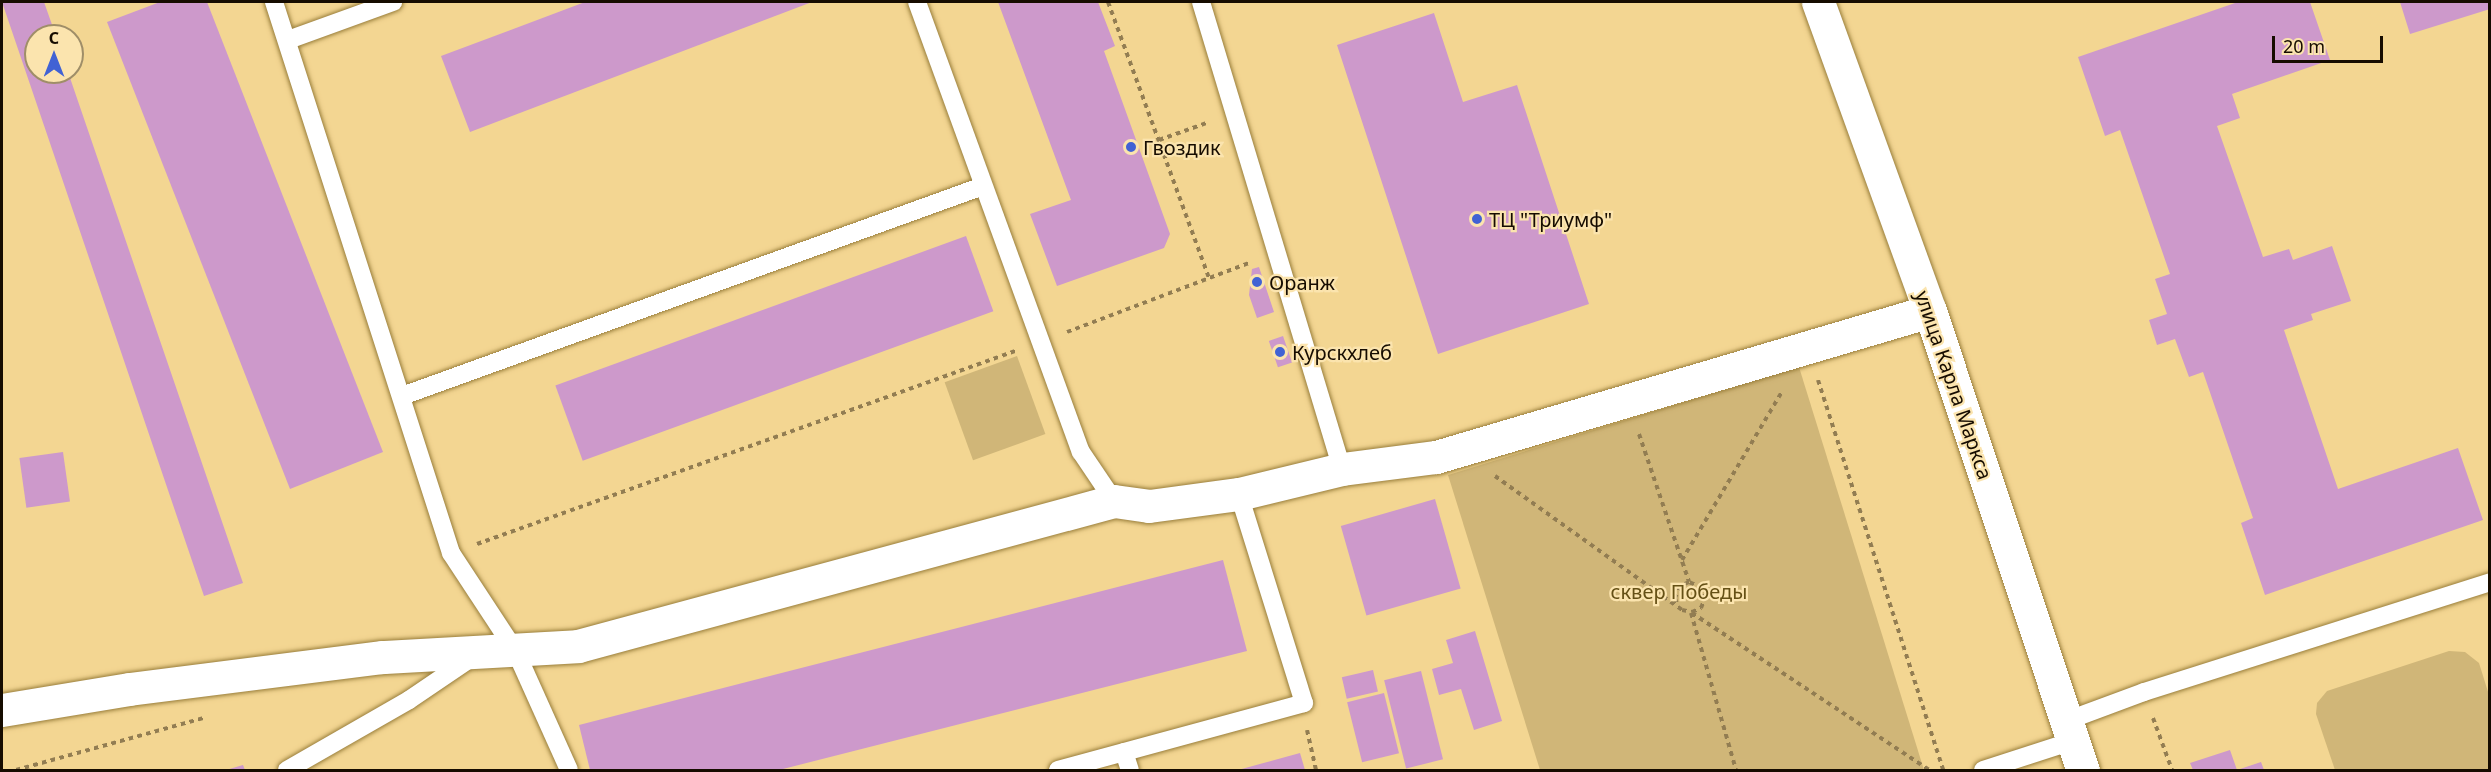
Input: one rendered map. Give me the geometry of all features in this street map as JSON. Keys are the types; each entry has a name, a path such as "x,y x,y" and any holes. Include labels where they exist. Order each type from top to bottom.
{"street":[{"name":"улица Карла Маркса","path":"1818,2 1930,311 2074,744"},
{"path":"2,710 129,689 383,657 516,652 578,646 1114,501 1149,506 1239,494 1342,469 1436,457 1930,311"}],"lane":[{"path":"274,2 451,553 516,652 569,771"},
{"path":"288,40 393,2"},
{"path":"917,2 1081,452 1114,501"},
{"path":"1201,2 1342,469"},
{"path":"402,396 983,186"},
{"path":"1058,771 1304,703 1239,494"},
{"path":"1983,771 2074,744 2144,692 2490,582"},
{"path":"287,771 410,700 478,654"},
{"path":"1124,752 1130,771"}],"path":[{"path":"1108,2 1209,278"},
{"path":"1159,140 1235,113"},
{"path":"451,553 1039,342 1276,253"},
{"path":"1682,560 1807,347"},
{"path":"1807,347 1943,771"},
{"path":"1628,399 1689,582 1702,588 1705,598 1701,608 1690,612"},
{"path":"1458,450 1678,607 1690,612 1929,771"},
{"path":"1678,607 1675,594 1689,582"},
{"path":"1690,612 1736,771"},
{"path":"2144,692 2172,771"},
{"path":"1304,703 1316,771"},
{"path":"16,771 214,716"}],"green space":[{"path":"1017,356 1045,434 973,460 945,382"},
{"name":"сквер Победы","path":"1799,367 1924,770 1540,770 1448,475"},
{"path":"2449,651 2465,652 2479,663 2489,695 2489,770 2335,770 2316,714 2317,703 2327,691"}],"building":[{"path":"2,2 44,2 52,24 24,24 24,67"},
{"path":"160,2 207,2 383,452 290,489 107,22"},
{"path":"585,2 812,2 470,132 441,56"},
{"path":"998,2 1098,2 1115,46 1104,51 1170,234 1164,248 1057,286 1030,214 1071,200"},
{"path":"2238,2 2310,2 2330,60 2232,94 2240,118 2217,126 2263,257 2289,249 2293,260 2332,246 2351,301 2311,314 2313,320 2284,330 2338,489 2458,448 2483,520 2265,595 2241,523 2253,518 2203,372 2189,377 2175,339 2157,345 2149,320 2167,314 2155,279 2170,274 2120,130 2105,136 2078,57"},
{"path":"2400,2 2490,2 2490,9 2410,34"},
{"name":"ТЦ \"Триумф\"","path":"1434,13 1463,102 1517,85 1589,304 1438,354 1337,45"},
{"path":"30,84 72,84 243,583 204,596"},
{"path":"966,236 993,311 583,461 555,385"},
{"name":"Оранж","path":"1259,267 1274,312 1257,318 1249,295 1252,269"},
{"name":"Курскхлеб","path":"1283,336 1292,362 1278,367 1269,341"},
{"path":"63,452 70,502 26,508 19,458"},
{"path":"1435,499 1461,588 1366,615 1341,526"},
{"path":"1223,560 1247,651 779,770 590,770 579,725"},
{"path":"1475,631 1502,721 1474,730 1461,689 1439,695 1432,669 1453,663 1446,640"},
{"path":"1373,670 1378,691 1347,699 1342,677"},
{"path":"1421,671 1443,759 1406,768 1384,680"},
{"path":"1384,693 1399,753 1362,762 1347,702"},
{"path":"2230,750 2237,770 2193,770 2190,763"},
{"path":"1300,753 1305,770 1238,770"},
{"path":"2261,762 2264,770 2237,770"},
{"path":"243,765 245,770 226,770"}],"place":[{"name":"Гвоздик","path":"1131,147"},
{"name":"ТЦ \"Триумф\"","path":"1477,219"},
{"name":"Оранж","path":"1257,282"},
{"name":"Курскхлеб","path":"1280,352"}]}
